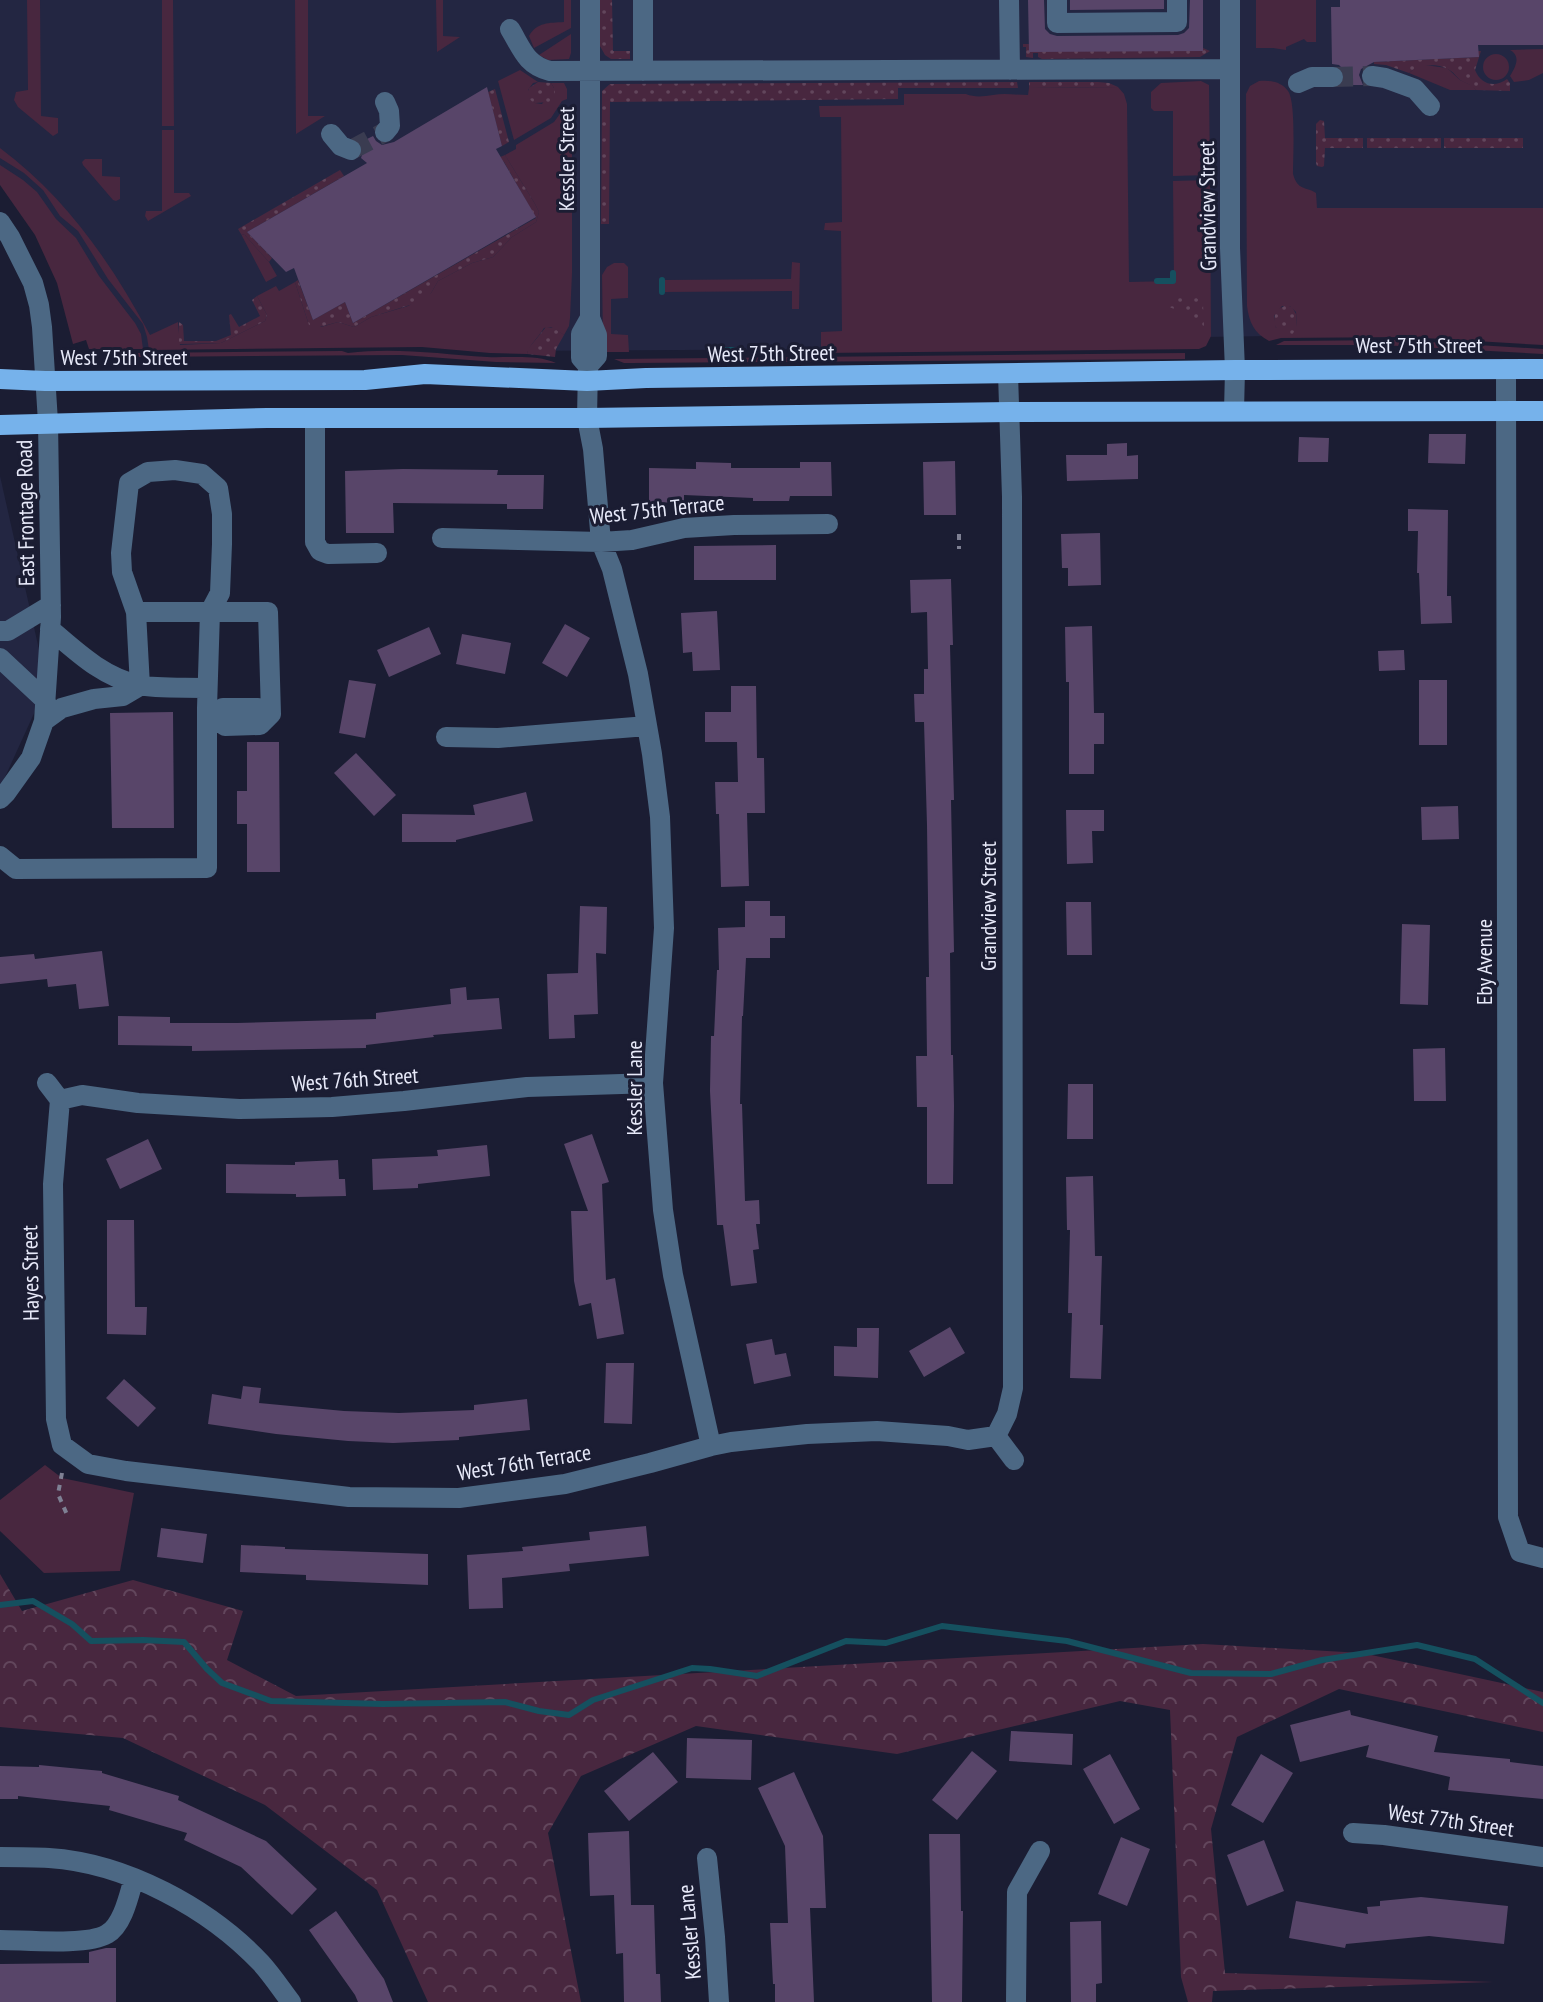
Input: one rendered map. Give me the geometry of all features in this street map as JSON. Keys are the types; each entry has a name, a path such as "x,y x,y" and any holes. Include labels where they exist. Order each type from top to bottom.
{"main road":[{"name":"West 75th Street","path":"0,379 365,380 425,374 588,374 646,378 1543,369"},
{"path":"0,425 315,418 1543,411"}],"street":[{"name":"Kessler Street","path":"588,374 581,358 581,334 590,318 590,0"},
{"path":"643,0 643,71"},
{"path":"1009,0 1010,70"},
{"path":"1057,0 1057,23 1177,22 1177,0"},
{"name":"Grandview Street","path":"1230,0 1230,248 1234,411"},
{"path":"510,29 532,63 550,71 1230,69"},
{"path":"1372,76 1415,89 1430,106"},
{"path":"1298,83 1312,77 1333,77"},
{"path":"385,102 390,126 385,132"},
{"path":"331,134 341,146 351,150"},
{"name":"East Frontage Road","path":"0,222 33,283 42,327 48,422 51,605 45,711 31,758 0,799"},
{"name":"Eby Avenue","path":"1506,369 1508,1517 1520,1552 1543,1558"},
{"name":"Kessler Lane","path":"588,374 587,418 593,449 601,542 612,569 638,674 660,817 664,928 653,1083 663,1210 711,1446"},
{"name":"Grandview Street","path":"996,1436 1007,1414 1013,1388 1008,374"},
{"path":"315,418 315,542 320,551 328,554 377,553"},
{"path":"0,856 16,869 207,868 210,612 220,593 222,514 218,488 202,474 175,470 148,472 129,483 121,553 122,572 136,612 140,686"},
{"name":"West 75th Terrace","path":"442,538 601,542 632,540 684,528 828,524"},
{"path":"0,631 8,631 51,605"},
{"path":"136,612 268,612 271,714 260,725 225,726 210,718"},
{"path":"50,629 105,673 140,686 207,688"},
{"path":"0,658 45,711 94,699 123,696 140,686"},
{"path":"446,737 498,738 647,726"},
{"path":"47,1083 60,1100"},
{"name":"West 76th Street","path":"60,1100 82,1095 138,1103 239,1109 332,1107 527,1087 653,1083"},
{"name":"Hayes Street","path":"60,1100 53,1184 56,1419 62,1445"},
{"name":"West 76th Terrace","path":"62,1445 88,1464 126,1471 349,1497 459,1498 565,1484 711,1446 807,1434 877,1431 968,1440 996,1436"},
{"path":"996,1436 1014,1460"},
{"name":"West 77th Street","path":"1353,1833 1543,1857"},
{"path":"1016,2002 1017,1892 1040,1851"},
{"path":"0,1857 51,1858 93,1865 134,1878 186,1902 242,1944 263,1965 291,2002"},
{"name":"Kessler Lane","path":"707,1858 719,2002"},
{"path":"0,1940 86,1940 109,1934 124,1912 134,1878"}],"path":[{"path":"959,534 959,549"},
{"path":"62,1473 58,1494 68,1517"}],"shaded area":[{"path":"0,0 1543,0 1543,332 1205,337 1184,347 493,351 422,345 133,348 107,340 48,242 0,176"},
{"path":"0,476 47,685 0,788"}],"green space":[{"path":"27,0 40,0 41,116 58,118 58,133 53,136 18,107 14,100 16,92 28,90"},
{"path":"162,0 173,0 174,126 162,126"},
{"path":"295,0 308,0 308,116 325,116 296,134"},
{"path":"436,0 443,0 443,36 460,37 437,52"},
{"path":"564,0 571,0 571,28 534,48 529,36 536,28 564,22"},
{"path":"600,0 612,0 613,51 630,51 630,59 611,59 600,46"},
{"path":"1256,0 1316,0 1316,42 1304,39 1286,47 1286,50 1256,48"},
{"path":"571,34 569,59 548,60 539,55"},
{"path":"1023,44 1029,44 1029,51 1203,51 1203,48 1210,51 1200,57 1042,59 1038,53 1033,53 1033,58 1026,57"},
{"path":"1543,49 1543,73 1529,80 1514,82 1510,76 1516,58 1510,50"},
{"path":"1478,51 1481,51 1475,70 1481,79 1489,84 1498,84 1507,79 1510,91 1476,90 1441,66 1424,66 1409,73 1374,64 1478,57"},
{"path":"1496,54 1505,58 1509,67 1505,76 1496,80 1487,76 1483,67 1487,58"},
{"path":"1425,65 1447,68 1476,90 1450,90 1409,73"},
{"path":"520,70 538,82 528,90 530,99 535,103 542,104 554,88 551,83 564,83 567,99 562,101 551,118 514,140 498,81"},
{"path":"1201,81 1209,85 1210,175 1173,176 1173,111 1154,111 1151,108 1151,92 1161,83"},
{"path":"1259,81 1271,81 1288,91 1293,118 1293,174 1300,186 1316,193 1317,208 1543,208 1543,345 1407,337 1281,338 1269,341 1256,331 1247,306 1246,94 1250,86","holes":["1282,306 1290,306 1296,312 1297,327 1276,328 1274,316"]},
{"path":"538,82 551,83 555,94 550,102 535,103 530,99 529,88"},
{"path":"1017,82 1018,88 898,88 898,99 610,102 609,224 601,224 602,91 610,84"},
{"path":"1029,82 1098,82 1118,87 1029,88"},
{"path":"1118,87 1127,104 1129,282 1174,281 1173,181 1210,180 1211,336 1206,346 1199,349 821,353 821,332 842,331 841,231 824,230 825,223 842,222 841,117 820,117 819,106 904,105 904,94 1028,95 1029,88"},
{"path":"495,89 509,142 502,146 488,92"},
{"path":"565,107 572,133 569,326 564,335 551,327 544,328 527,354 422,347 149,350 143,324 108,279 78,231 60,216 43,190 0,158 0,148 46,188 86,233 150,335 178,322 180,345 221,343 265,321 267,315 257,296 276,286 279,291 295,282 308,322 321,327 338,322 354,327 371,317 408,306 431,293 438,281 472,263 493,257 512,237 536,222 539,212 505,155 554,122"},
{"path":"1324,121 1325,138 1363,138 1363,148 1325,148 1324,166 1317,166 1316,124"},
{"path":"162,130 174,130 174,193 189,193 191,196 148,221 146,211 162,211"},
{"path":"1367,138 1441,138 1441,148 1367,148"},
{"path":"1444,138 1523,138 1523,148 1444,148"},
{"path":"505,155 539,212 536,222 512,237 493,257 472,263 438,281 423,301 371,317 354,327 338,322 316,328 309,325 295,282 298,280 313,320 345,302 353,323 536,218 504,162 498,158"},
{"path":"85,159 102,159 102,176 120,177 120,199 113,200 83,165"},
{"path":"0,165 37,192 56,219 76,238 99,276 135,323 141,334 143,349 89,349 86,340 73,344 57,283 35,235 0,185"},
{"path":"340,170 344,176 247,232 272,258 269,262 241,234 238,229"},
{"path":"241,234 269,262 277,276 266,282"},
{"path":"792,262 800,263 799,309 792,309 792,291 663,292 663,280 791,279"},
{"path":"614,263 624,263 628,267 628,298 611,299 611,334 628,335 629,352 607,352 603,340 602,275"},
{"path":"257,296 267,315 265,321 221,343 179,344 179,322 183,325 184,341 216,341 231,335 229,315 239,327 260,316 252,300"},
{"path":"1182,296 1196,297 1203,304 1204,326 1201,328 1195,326 1188,312 1167,306 1170,300"},
{"path":"1286,305 1292,307 1296,314 1297,327 1292,335 1282,333 1275,324 1277,310"},
{"path":"546,327 564,335 555,357 527,354 528,349"},
{"path":"1396,340 1543,349 1543,354 1375,343 1276,345 1284,341"},
{"path":"342,351 531,357 556,363 402,355 138,357 138,353"},
{"path":"1185,353 1185,359 624,363 614,359"},
{"path":"45,1465 62,1478 134,1493 120,1571 44,1573 0,1531 0,1500"},
{"path":"0,1574 22,1611 133,1580 243,1611 227,1660 296,1696 1203,1644 1362,1653 1543,1692 1543,1732 1339,1689 1237,1737 1211,1829 1225,1973 1493,1982 1213,1991 1212,2002 1188,2002 1181,1977 1170,1710 1120,1701 897,1754 696,1726 581,1776 548,1833 581,2002 428,2002 377,1890 265,1805 123,1738 0,1727"}],"building":[{"path":"1028,0 1044,0 1045,29 1057,36 1178,35 1189,28 1190,0 1203,0 1203,51 1029,52"},
{"path":"1070,0 1164,0 1164,9 1070,10"},
{"path":"1340,0 1543,0 1543,45 1478,45 1479,57 1374,62 1361,69 1359,75 1363,85 1343,85 1345,71 1339,65 1332,64 1331,7 1340,7"},
{"path":"487,87 502,146 496,149 536,217 353,323 345,302 313,320 294,268 286,272 247,232 367,163 361,158 364,149 361,142 373,136 382,145 394,142"},
{"path":"1429,434 1466,434 1465,464 1428,463"},
{"path":"1299,437 1329,438 1328,462 1298,462"},
{"path":"1127,443 1127,456 1138,455 1138,479 1067,481 1066,455 1107,455 1107,444"},
{"path":"955,461 956,515 924,515 923,462"},
{"path":"696,462 731,463 731,468 800,468 800,462 831,462 832,496 790,496 789,501 753,501 753,498 684,495 684,503 649,502 649,468 696,469"},
{"path":"498,470 497,475 544,475 543,509 507,509 507,504 393,503 394,533 346,533 345,471"},
{"path":"1408,509 1448,510 1447,596 1451,596 1452,623 1421,624 1418,531 1408,531"},
{"path":"1100,533 1101,585 1068,586 1068,568 1062,568 1061,534"},
{"path":"776,545 776,580 694,580 694,546"},
{"path":"951,579 953,1184 927,1184 927,1107 917,1107 916,1056 927,1056 927,825 924,722 915,722 914,694 924,694 924,669 928,669 927,612 911,613 910,580"},
{"path":"717,611 720,670 693,671 692,652 683,653 681,613"},
{"path":"565,624 590,638 567,677 542,663"},
{"path":"1092,626 1094,713 1104,713 1104,744 1094,744 1094,774 1069,774 1069,682 1066,682 1065,627"},
{"path":"429,627 441,654 389,677 377,650"},
{"path":"462,634 511,643 505,674 456,664"},
{"path":"1404,650 1405,670 1379,671 1378,651"},
{"path":"349,680 376,684 365,738 339,733"},
{"path":"1419,680 1447,680 1447,745 1419,745"},
{"path":"731,686 756,686 757,758 764,758 765,813 747,813 749,886 721,887 715,782 738,782 737,742 705,742 705,712 731,712"},
{"path":"173,712 174,828 112,828 110,713"},
{"path":"247,742 279,742 280,872 247,872 247,824 237,824 237,791 247,791"},
{"path":"356,753 396,795 374,816 334,773"},
{"path":"526,792 533,821 456,842 402,842 402,814 475,815 473,805"},
{"path":"1458,806 1459,839 1422,840 1421,807"},
{"path":"1066,810 1104,810 1104,831 1092,831 1093,863 1067,864"},
{"path":"745,901 770,901 770,916 785,916 785,938 770,938 770,958 746,958 740,1104 745,1201 759,1200 760,1224 756,1224 759,1249 753,1250 757,1283 731,1286 723,1225 717,1225 710,1091 711,1036 714,1036 719,970 718,928 745,927"},
{"path":"1066,902 1091,902 1092,955 1067,955"},
{"path":"580,906 607,907 606,954 596,953 598,1014 574,1015 575,1038 549,1039 547,974 578,973"},
{"path":"1402,924 1430,925 1428,1005 1400,1004"},
{"path":"102,951 109,1006 79,1009 76,984 48,987 47,979 0,984 0,957 34,954 35,959"},
{"path":"466,987 467,1000 499,998 502,1029 433,1035 366,1045 366,1048 192,1051 192,1046 118,1045 118,1016 170,1017 170,1023 376,1019 376,1013 451,1004 450,989"},
{"path":"1445,1048 1446,1101 1414,1101 1413,1049"},
{"path":"1068,1084 1093,1084 1093,1139 1067,1139"},
{"path":"592,1134 609,1182 602,1184 606,1280 615,1278 624,1334 597,1339 591,1303 579,1306 574,1281 571,1211 588,1211 564,1144"},
{"path":"148,1139 162,1169 120,1189 106,1159"},
{"path":"487,1145 490,1176 418,1184 418,1188 373,1190 372,1159 438,1156 437,1150"},
{"path":"338,1160 339,1179 345,1179 346,1196 226,1193 226,1164 295,1165 295,1162"},
{"path":"1093,1176 1095,1256 1102,1256 1101,1379 1070,1378 1072,1313 1068,1313 1070,1230 1067,1230 1066,1177"},
{"path":"107,1220 134,1220 135,1307 147,1307 146,1335 107,1334"},
{"path":"950,1327 965,1353 924,1377 909,1351"},
{"path":"857,1328 879,1328 878,1378 834,1376 834,1346 857,1347"},
{"path":"772,1339 775,1355 786,1353 791,1376 754,1384 746,1344"},
{"path":"606,1363 634,1363 632,1424 604,1423"},
{"path":"124,1379 156,1408 138,1427 106,1398"},
{"path":"243,1386 261,1388 259,1403 344,1411 399,1413 474,1410 474,1405 527,1399 530,1430 459,1437 459,1440 393,1443 276,1434 208,1424 212,1394 241,1399"},
{"path":"646,1526 649,1556 569,1564 570,1571 502,1578 503,1608 469,1609 467,1555 523,1551 522,1547 590,1540 589,1532"},
{"path":"161,1528 207,1534 203,1563 157,1557"},
{"path":"241,1545 428,1554 428,1585 306,1580 306,1575 240,1572"},
{"path":"1350,1710 1351,1715 1438,1736 1434,1752 1510,1759 1510,1762 1543,1766 1543,1799 1448,1790 1450,1777 1366,1757 1369,1745 1300,1762 1290,1725"},
{"path":"1011,1731 1073,1734 1072,1765 1009,1761"},
{"path":"687,1738 752,1740 751,1780 686,1778"},
{"path":"972,1751 997,1771 957,1820 932,1800"},
{"path":"653,1752 678,1782 629,1821 604,1791"},
{"path":"1110,1754 1140,1809 1114,1824 1083,1769"},
{"path":"1261,1754 1293,1773 1263,1823 1231,1805"},
{"path":"39,1765 102,1771 179,1796 178,1800 266,1841 317,1889 292,1915 241,1867 184,1840 187,1833 109,1810 110,1806 18,1796 18,1799 0,1799 0,1766"},
{"path":"794,1772 823,1836 826,1908 810,1908 814,2002 775,2002 773,1984 770,1923 788,1923 785,1846 758,1788"},
{"path":"629,1831 631,1905 654,1905 656,1974 660,1974 661,2002 624,2002 623,1953 616,1954 614,1895 590,1896 588,1833"},
{"path":"929,1834 960,1834 962,2002 932,2002"},
{"path":"1121,1837 1150,1849 1127,1906 1098,1894"},
{"path":"1264,1840 1284,1891 1247,1906 1227,1855"},
{"path":"1421,1897 1508,1906 1504,1944 1429,1936 1346,1944 1345,1948 1289,1938 1296,1901 1368,1914 1367,1907 1380,1906 1380,1901"},
{"path":"336,1911 384,1979 393,2002 358,2002 309,1930"},
{"path":"1101,1921 1102,1983 1096,1984 1096,2002 1071,2002 1070,1922"},
{"path":"116,1948 116,2002 0,2002 0,1964 89,1963 89,1952"}],"waterway":[{"path":"1157,281 1173,281 1173,273"},
{"path":"662,280 662,292"},
{"path":"717,350 733,350"},
{"path":"0,1605 33,1601 72,1624 91,1641 184,1642 222,1683 271,1701 383,1704 505,1702 569,1715 593,1700 692,1668 757,1676 846,1641 886,1643 942,1626 1067,1641 1191,1673 1271,1674 1322,1660 1417,1645 1475,1659 1543,1703"}],"tunnel":[{"path":"1333,77 1372,76"},
{"path":"351,150 385,132"}]}
